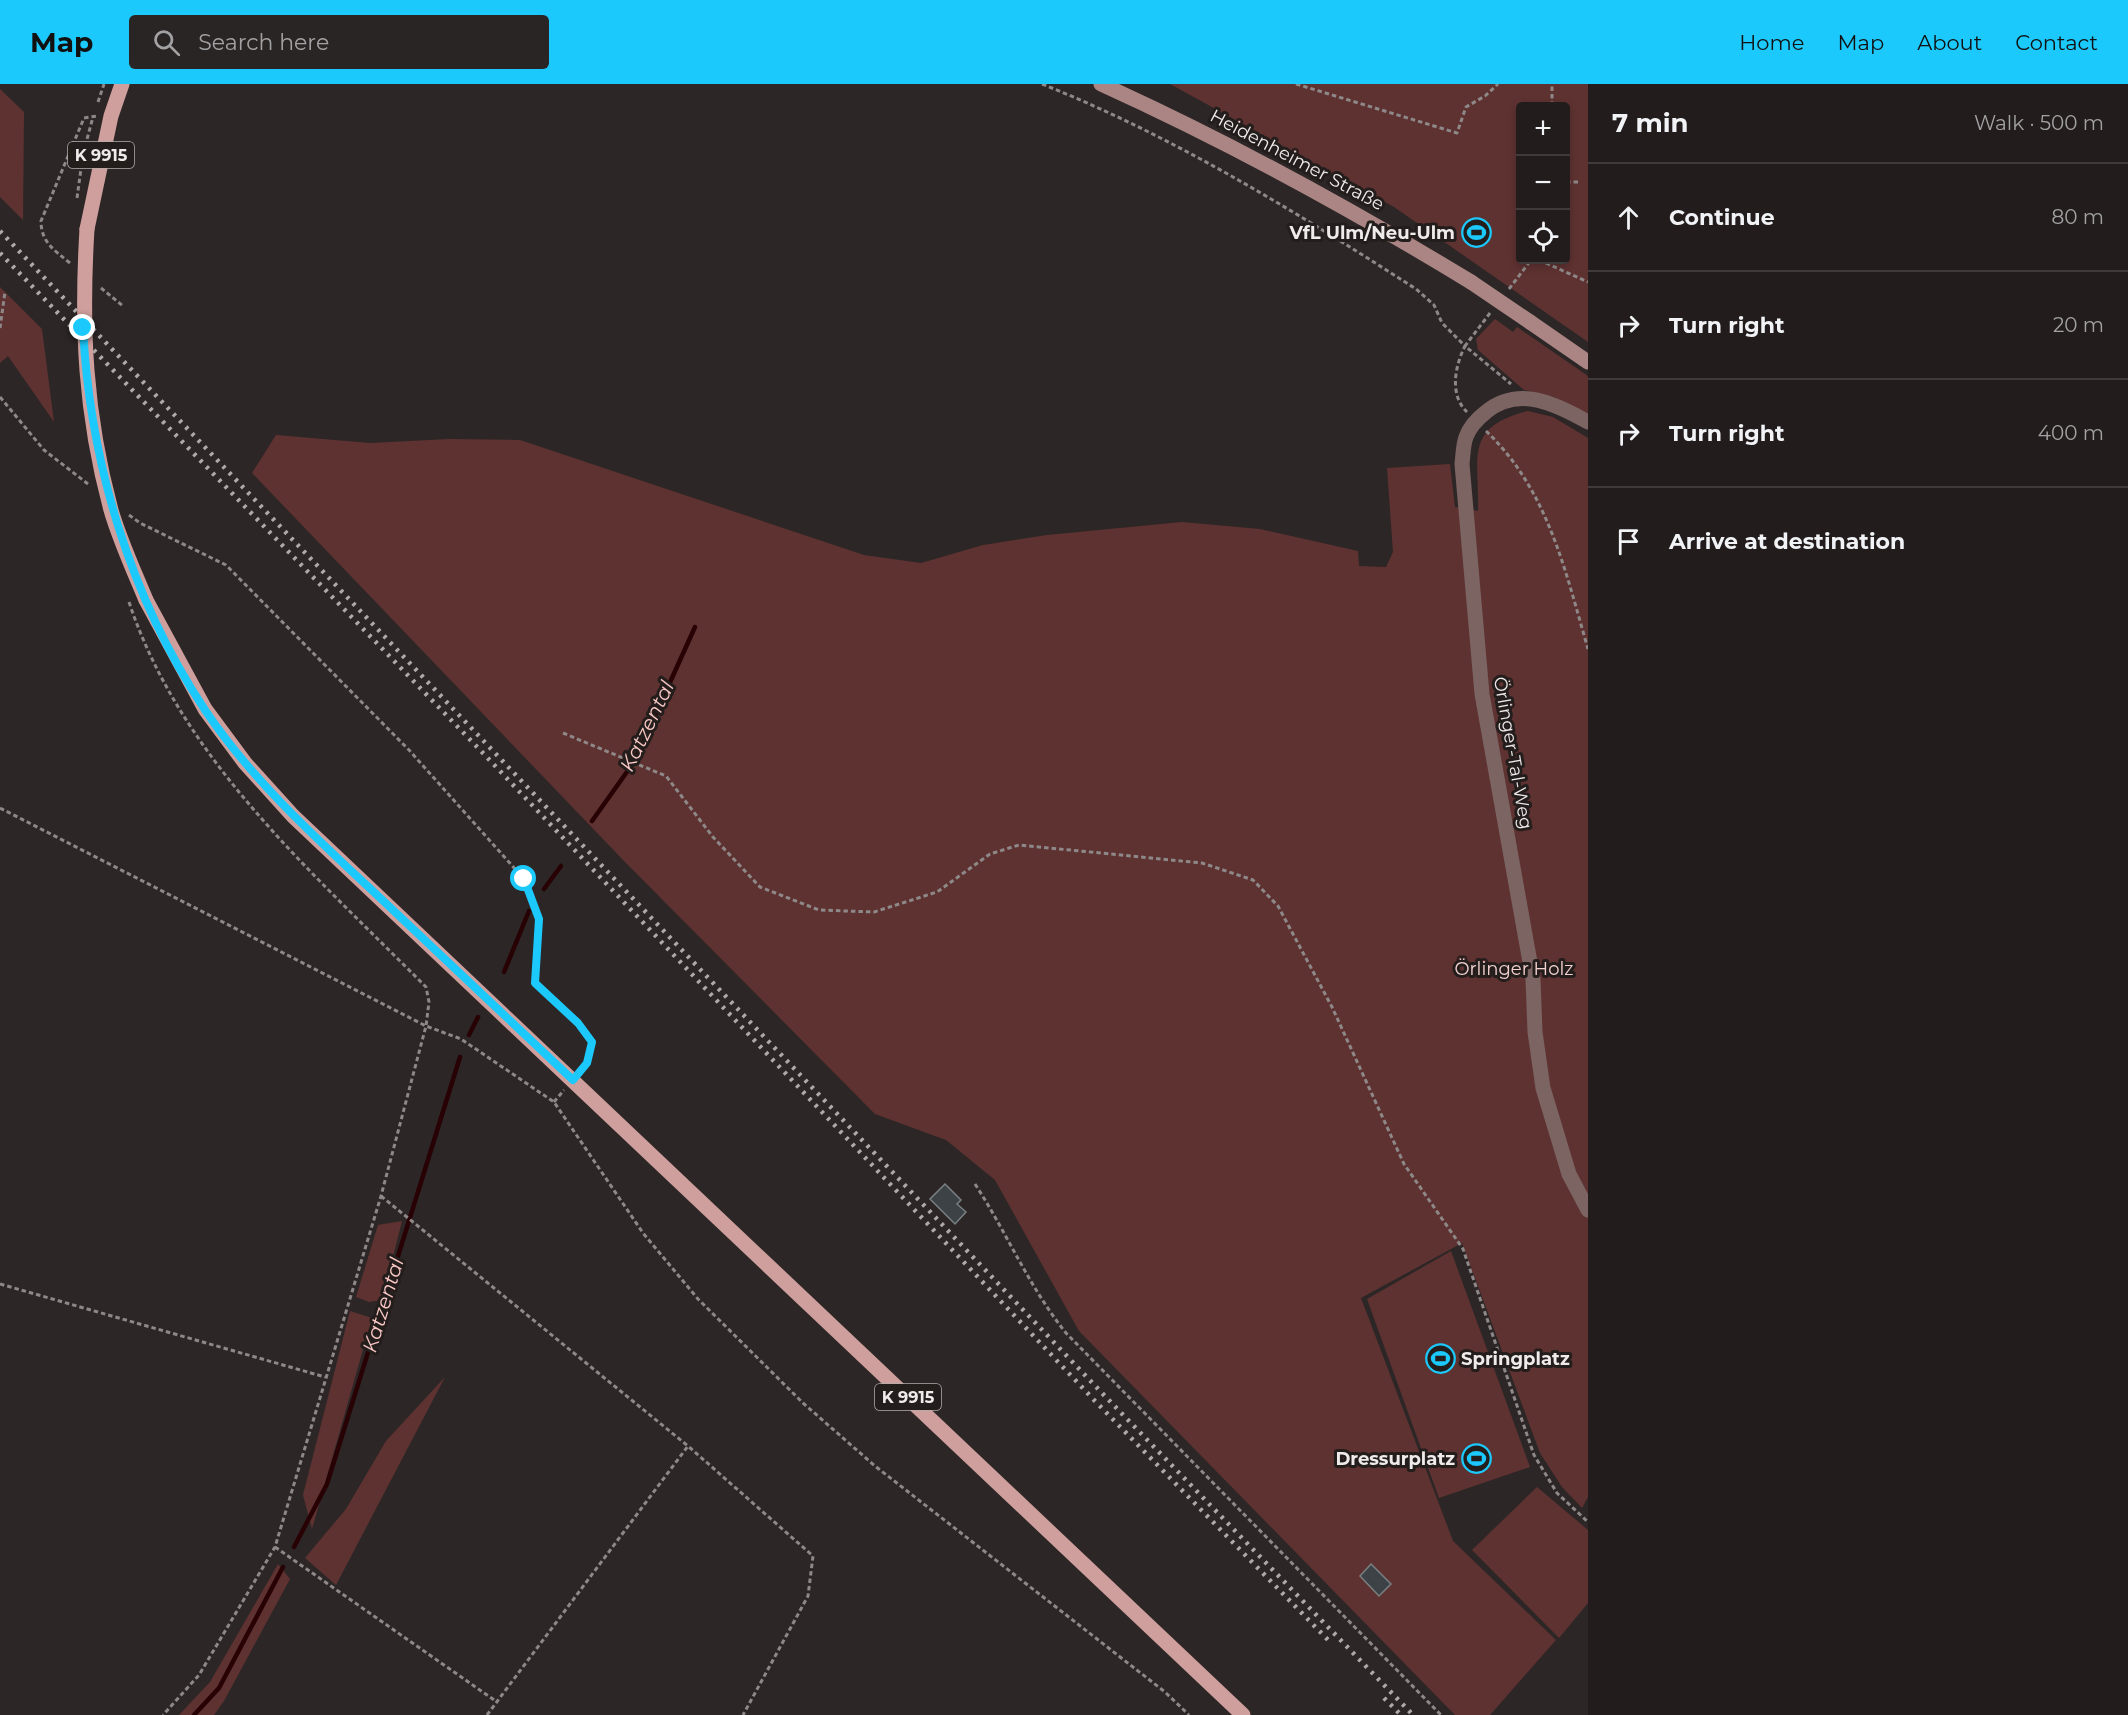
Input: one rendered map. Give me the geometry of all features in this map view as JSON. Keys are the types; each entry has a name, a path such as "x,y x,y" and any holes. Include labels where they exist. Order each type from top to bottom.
{"main road":[{"name":"K 9915","path":"122,84 111,116 87,228 83,328 86,380 111,512 146,600 205,709 245,763 293,816 1243,1715"},
{"name":"Heidenheimer Straße","path":"1101,84 1194,126 1275,169 1471,282 1588,362"}],"street":[{"path":"1475,420 1498,402 1528,397 1558,405 1588,422"},
{"name":"Örlinger-Tal-Weg","path":"1475,420 1466,437 1462,464 1482,693 1533,979 1535,1032 1543,1088 1569,1174 1588,1210"}],"path":[{"path":"97,104 104,84"},
{"path":"1042,84 1093,104 1186,150 1286,206 1416,289 1434,305 1442,323 1465,346 1528,397"},
{"path":"1296,84 1457,133 1466,107 1485,96 1498,84"},
{"path":"1552,84 1552,102"},
{"path":"75,207 83,154 94,115"},
{"path":"72,265 47,244 41,234 41,221 84,118 94,115 111,116"},
{"path":"1570,182 1580,183"},
{"path":"1548,264 1588,282"},
{"path":"97,285 123,306"},
{"path":"0,328 5,292"},
{"path":"1465,346 1457,362 1455,384 1462,408 1509,453 1543,509 1588,649"},
{"path":"0,397 44,450 97,490"},
{"path":"123,510 140,523 226,565 409,750 524,879 539,919 535,983 578,1023 592,1042 587,1063 573,1080"},
{"path":"563,733 666,776 713,837 760,887 819,910 874,912 937,892 990,854 1019,845 1202,863 1253,880 1278,906 1332,1007 1404,1164 1463,1249 1534,1455 1557,1493 1588,1522"},
{"path":"0,808 426,1026 461,1039 554,1102 643,1233 691,1291 803,1403 875,1466 1155,1685 1189,1715"},
{"path":"163,1715 199,1675 275,1547 381,1196 426,1026 429,1002 426,987"},
{"path":"975,1184 995,1214 1043,1305 1066,1333 1441,1715"},
{"path":"381,1196 687,1446 813,1556 808,1596 743,1715"},
{"path":"0,1284 325,1377"},
{"path":"487,1715 687,1446"},
{"path":"275,1547 497,1702"}],"green space":[{"name":"VfL Ulm/Neu-Ulm","path":"1170,84 1588,84 1588,342 1394,207"},
{"path":"0,89 24,112 23,220 0,197"},
{"path":"0,287 42,329 54,422 8,356 0,363"},
{"path":"1495,319 1513,332 1517,327 1588,376 1588,416 1554,397 1524,390 1478,350 1476,339"},
{"name":"Örlinger Holz","path":"1528,411 1553,417 1588,438 1588,1497 1582,1508 1562,1487 1540,1453 1462,1243 1361,1298 1453,1541 1556,1640 1490,1715 1455,1715 1079,1331 995,1180 946,1140 875,1114 625,862 252,473 276,435 370,443 449,439 520,440 864,555 921,563 983,545 1047,535 1182,522 1260,529 1358,551 1359,566 1386,567 1393,552 1387,468 1450,464 1455,507 1478,511 1477,461 1484,436 1493,426 1507,418"},
{"path":"402,1221 382,1300 369,1302 356,1297 378,1225"},
{"name":"Springplatz","path":"1451,1251 1530,1467 1439,1498 1367,1299"},
{"path":"350,1311 372,1318 312,1529 303,1495"},
{"path":"445,1377 336,1585 305,1558 346,1509 386,1441"},
{"path":"1537,1487 1588,1530 1588,1603 1559,1638 1472,1550"},
{"path":"278,1564 290,1579 224,1701 214,1715 179,1715 210,1682"}],"building":[{"path":"945,1184 961,1200 957,1204 966,1212 955,1224 930,1199"},
{"path":"1371,1564 1391,1584 1379,1596 1360,1576"}],"waterway":[{"name":"Katzental","path":"592,821 634,762 695,627"},
{"name":"Katzental","path":"544,889 561,866"},
{"name":"Katzental","path":"504,972 529,911"},
{"name":"Katzental","path":"469,1035 478,1017"},
{"name":"Katzental","path":"294,1547 327,1484 460,1057"},
{"name":"Katzental","path":"194,1715 219,1688 283,1567"}],"railway":[{"path":"0,231 1101,1392 1413,1715"},
{"path":"0,253 482,752 1095,1401 1332,1644"},
{"path":"1384,1698 1401,1715"}],"place":[{"name":"VfL Ulm/Neu-Ulm","path":"1476,233"},
{"name":"Springplatz","path":"1440,1359"},
{"name":"Dressurplatz","path":"1476,1459"}],"route":[{"path":"83,328 86,380 111,512 146,600 168,645 205,709 245,763 293,816 573,1080 587,1063 592,1042 578,1023 535,983 539,919 524,879"}]}
